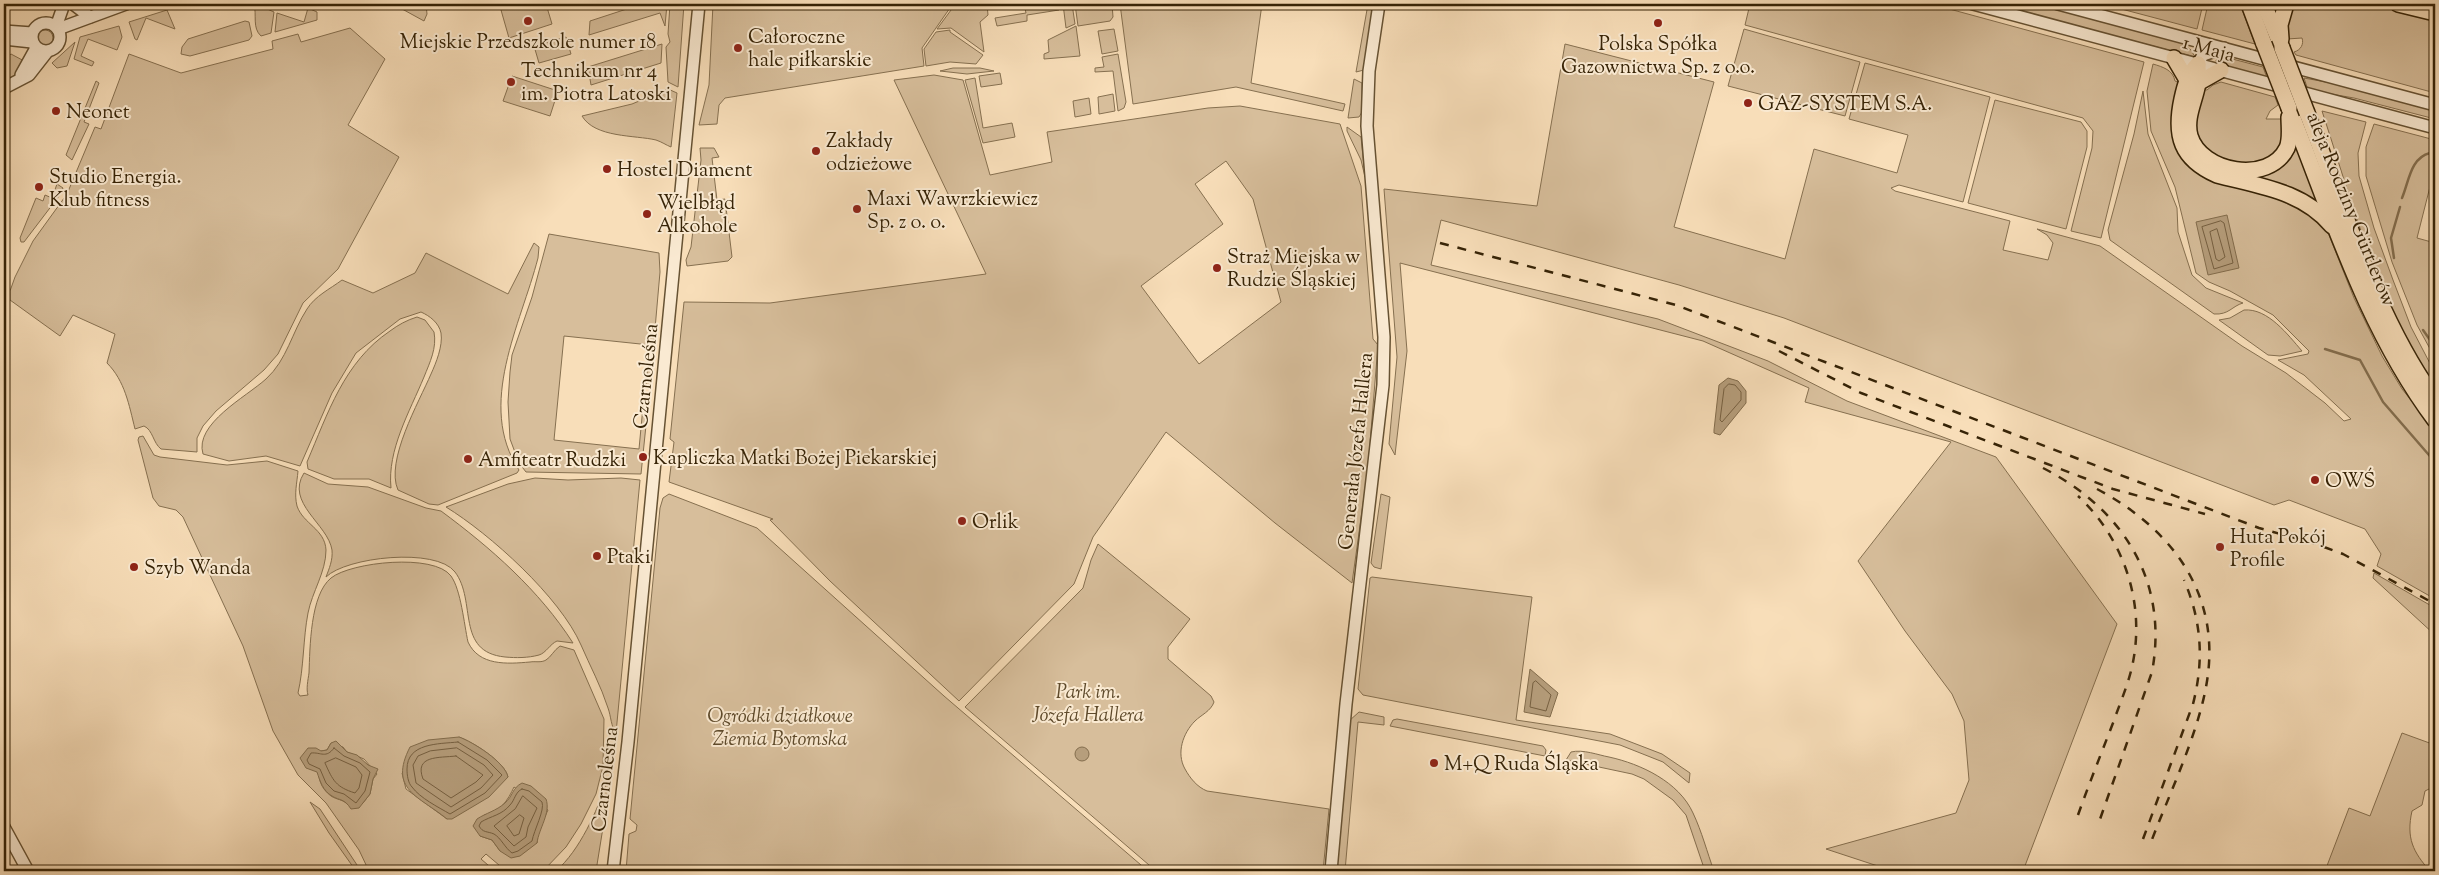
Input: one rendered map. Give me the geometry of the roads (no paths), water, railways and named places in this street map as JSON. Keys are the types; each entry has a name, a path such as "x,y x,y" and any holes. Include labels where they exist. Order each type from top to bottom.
{"main road":[{"name":"aleja Rodziny Gürtlerów","path":"2249,4 2379,330 2402,373 2435,420"},
{"name":"aleja Rodziny Gürtlerów","path":"2264,4 2390,320 2435,399"},
{"path":"2282,48 2280,25 2286,4"},
{"path":"2398,4 2435,14"},
{"path":"2174,58 2192,81 2188,123 2191,139 2199,152 2207,159 2243,171 2259,170 2276,162 2287,148 2289,140 2289,108"},
{"path":"2198,64 2178,119 2179,136 2183,147 2196,164 2217,175 2291,195 2308,203 2340,235"},
{"path":"2192,81 2220,70"}],"street":[{"path":"4,39 57,47 56,30 62,4"},
{"path":"74,4 90,17"},
{"path":"4,88 18,79 37,44 38,25 56,30 126,4"},
{"name":"Czarnoleśna","path":"613,871 627,761 700,4"},
{"name":"Generała Józefa Hallera","path":"1330,871 1346,704 1383,385 1384,336 1367,126 1368,78 1378,4"},
{"name":"1 Maja","path":"1973,4 2435,128"},
{"name":"1 Maja","path":"2058,4 2435,105"},
{"path":"4,31 37,44"},
{"path":"2184,37 2196,51 2198,64"},
{"path":"2198,64 2203,55 2224,48"},
{"path":"4,827 28,871"}],"water":[{"path":"2227,215 2239,268 2208,275 2196,222"},
{"path":"1728,378 1738,381 1746,391 1746,403 1720,435 1714,433 1719,385"},
{"path":"1530,669 1558,693 1550,717 1524,712"},
{"path":"459,737 472,743 495,759 506,771 508,777 489,797 452,819 447,819 410,791 405,783 403,773 404,761 410,747 428,740"},
{"path":"336,741 347,752 357,755 368,765 378,769 373,779 370,794 359,808 351,809 344,801 329,794 322,786 317,772 306,768 300,758 308,748 316,748 321,751 327,750 331,743"},
{"path":"1079,747 1085,747 1089,754 1085,761 1079,761 1075,757 1075,751"},
{"path":"522,783 531,786 546,799 547,810 537,843 520,856 511,858 500,851 492,840 480,836 473,826 477,819 505,803 516,787"}],"waterway":[{"path":"2402,198 2414,165 2423,156 2430,153"},
{"path":"2394,258 2391,238 2400,207"},
{"path":"2423,330 2435,347"},
{"path":"2325,349 2360,360 2383,402 2435,462"}],"railway":[{"path":"1440,243 1676,305 2259,528 2313,543 2343,554 2435,604"},
{"path":"1779,351 1861,393 2113,489 2205,514"},
{"path":"2043,468 2071,485 2096,504 2117,527 2134,551 2146,578 2153,608 2155,639 2152,672 2099,822"},
{"path":"2097,489 2149,525 2170,546 2187,570 2199,596 2207,624 2209,654 2202,706 2182,765 2151,842"},
{"path":"2078,496 2107,531 2127,572 2136,616 2136,639 2127,685 2078,815"},
{"path":"2143,839 2193,704 2197,688 2200,657 2198,626 2184,580"}],"place":[{"name":"Miejskie Przedszkole numer 18","path":"528,21"},
{"name":"Polska Spółka Gazownictwa Sp. z o.o.","path":"1658,23"},
{"name":"Całoroczne hale piłkarskie","path":"738,48"},
{"name":"Technikum nr 4 im. Piotra Latoski","path":"511,82"},
{"name":"GAZ-SYSTEM S.A.","path":"1748,103"},
{"name":"Neonet","path":"56,111"},
{"name":"Zakłady odzieżowe","path":"816,151"},
{"name":"Hostel Diament","path":"607,169"},
{"name":"Studio Energia. Klub fitness","path":"39,187"},
{"name":"Maxi Wawrzkiewicz Sp. z o. o.","path":"857,209"},
{"name":"Wielbłąd Alkohole","path":"647,214"},
{"name":"Straż Miejska w Rudzie Śląskiej","path":"1217,268"},
{"name":"Kapliczka Matki Bożej Piekarskiej","path":"643,457"},
{"name":"Amfiteatr Rudzki","path":"468,459"},
{"name":"OWŚ","path":"2315,480"},
{"name":"Orlik","path":"962,521"},
{"name":"Huta Pokój Profile","path":"2220,547"},
{"name":"Ptaki","path":"597,556"},
{"name":"Szyb Wanda","path":"134,567"},
{"name":"M+Q Ruda Śląska","path":"1434,763"}],"park label":[{"name":"Park im. Józefa Hallera","path":"1088,702"},
{"name":"Ogródki działkowe Ziemia Bytomska","path":"780,726"}]}
